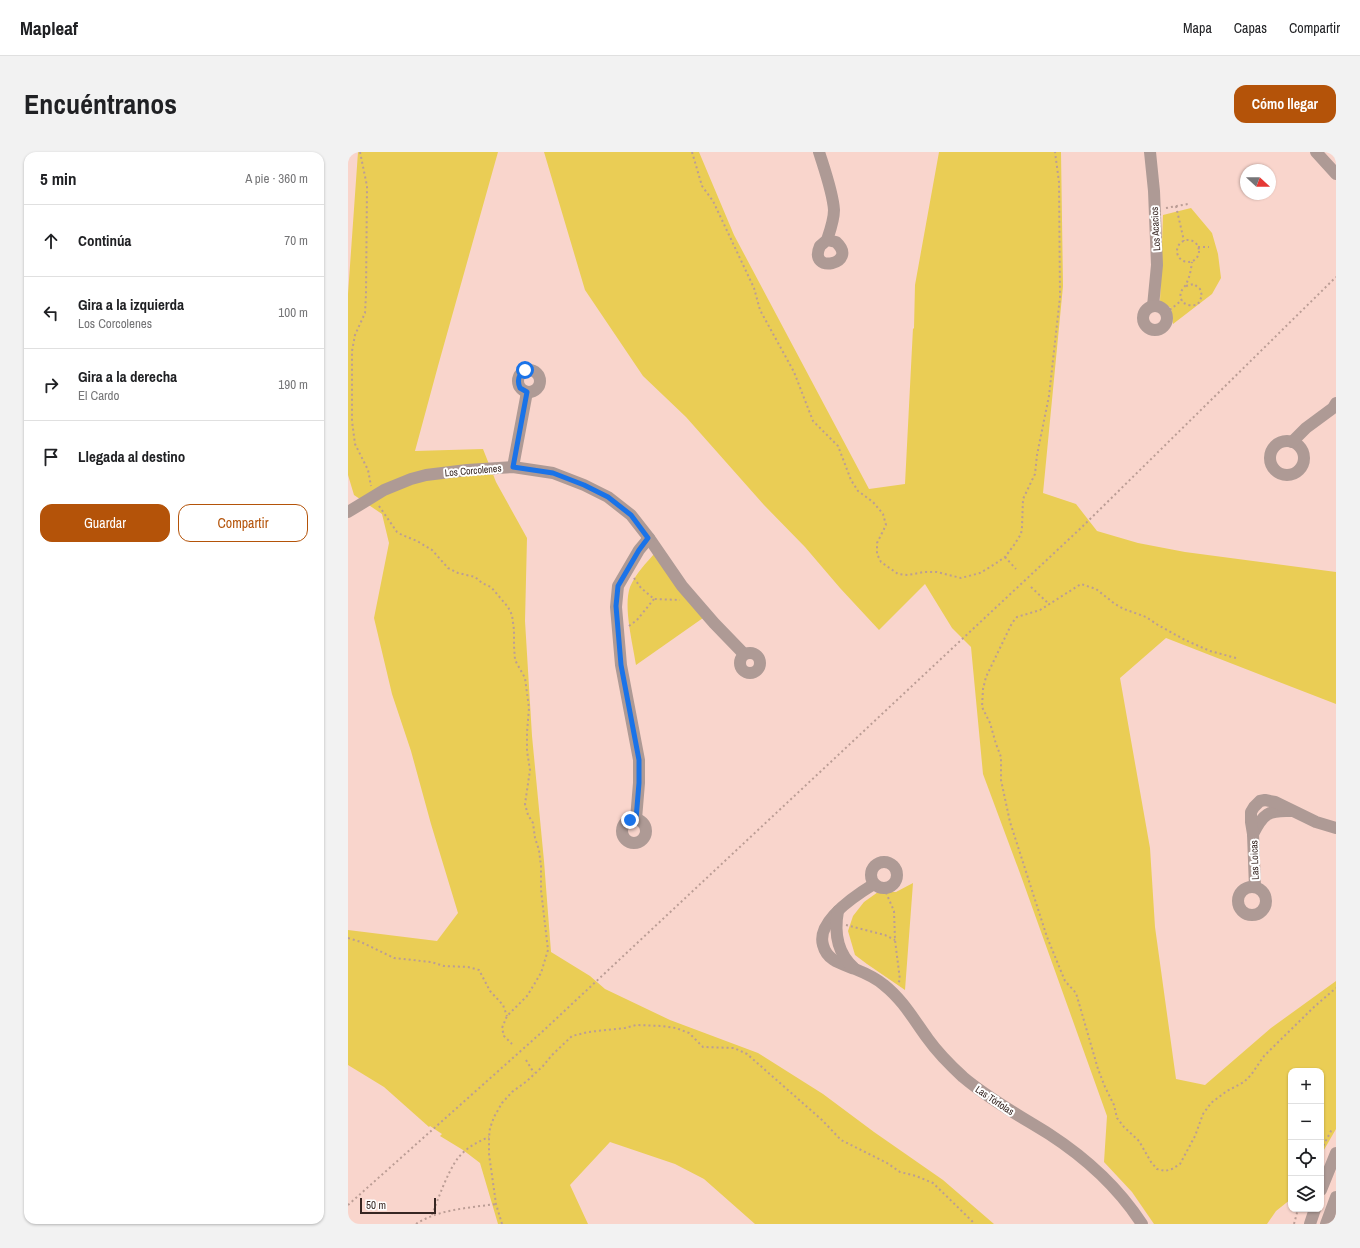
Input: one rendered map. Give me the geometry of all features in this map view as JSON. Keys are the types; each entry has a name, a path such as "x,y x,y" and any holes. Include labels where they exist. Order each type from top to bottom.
{"street":[{"path":"819,152 827,176 834,210 832,224 827,240"},
{"name":"Los Acacios","path":"1150,152 1157,266 1153,306"},
{"path":"1316,152 1336,174"},
{"path":"1153,306 1162,308 1166,313 1167,320 1164,326 1155,330 1148,328 1144,323 1143,315 1145,311 1153,306"},
{"path":"513,467 527,392"},
{"path":"1292,442 1306,428 1335,406"},
{"name":"Los Corcolenes","path":"348,512 372,496 397,485 426,476 467,470 513,467 553,473 584,485 608,497 631,515 682,586 744,654"},
{"path":"636,819 639,760 621,665 616,606 618,586 639,550 648,538"},
{"name":"Las Loicas","path":"1255,887 1253,834 1259,822 1265,815 1278,810 1294,812 1316,822 1336,828"},
{"path":"837,917 851,900 879,886"},
{"name":"Las Tórtolas","path":"837,917 839,946 846,960 855,969 873,977 894,994 939,1052 962,1076 987,1095 1049,1135 1085,1161 1110,1182 1142,1224"},
{"path":"1324,1183 1336,1153"},
{"path":"1326,1224 1336,1197"},
{"path":"1310,1224 1314,1212"}],"path":[{"path":"360,152 367,186 366,294 365,313 355,335 352,351 352,421 355,444 368,470 372,496 397,532 432,550 448,568 458,573 475,577 482,583 491,587 508,607 512,615 514,630 515,660 525,678 529,708 527,738 530,770 525,804 528,815 533,823 535,838 539,850 541,890 548,950 541,973 527,996 507,1016 502,1028 504,1036 512,1044"},
{"path":"692,152 702,186 713,201 754,288 760,310 794,372 813,421 838,446 851,480 858,491 873,502 883,514 886,525 877,543 876,554 880,562 898,574 908,575 924,572 937,572 961,578 980,574 1005,557 1021,534 1023,499 1035,474 1037,455 1049,396 1060,297 1059,182 1056,152"},
{"path":"1154,209 1188,204"},
{"path":"1176,206 1184,242"},
{"path":"1192,262 1184,262 1178,255 1178,247 1184,242 1192,241 1198,247 1209,247"},
{"path":"1186,286 1194,284 1199,288 1202,293 1198,304 1191,306 1187,305 1182,300 1181,292 1186,286 1191,272 1192,262 1198,255 1198,247"},
{"path":"348,1206 542,1032 1082,527 1336,277"},
{"path":"1166,313 1182,300"},
{"path":"1005,557 1016,568"},
{"path":"629,568 641,588 654,599 682,600 697,603"},
{"path":"1236,658 1210,651 1185,640 1158,625 1146,616 1124,609 1115,604 1096,589 1081,584 1040,610 1017,617 1012,623 986,677 983,689 982,707 990,723 1001,757 1001,780 1010,822 1047,937 1065,981 1076,993 1098,1069 1114,1105 1117,1118 1138,1141 1157,1169 1165,1171 1180,1164 1195,1136 1203,1114 1211,1103 1227,1091 1244,1082 1251,1075 1264,1056 1314,1007 1336,988"},
{"path":"1031,587 1049,604"},
{"path":"618,632 637,620 654,599"},
{"path":"879,886 894,911 895,940 900,980 894,994"},
{"path":"837,917 895,940"},
{"path":"348,938 361,942 394,958 431,962 444,966 468,967 479,970 490,991 504,1005 507,1016"},
{"path":"502,1224 496,1204 489,1154 489,1137 494,1117 502,1103 512,1092 527,1081 543,1066 572,1036 588,1032 647,1024 676,1028 688,1033 703,1047 734,1048 747,1054 822,1120 842,1140 887,1163 900,1172 934,1183 975,1224"},
{"path":"526,1060 534,1073"},
{"path":"1324,1144 1332,1129"},
{"path":"432,1215 458,1158 470,1146 489,1137"},
{"path":"416,1224 432,1215 459,1209 496,1204"},
{"path":"1294,1224 1297,1212"}],"shaded area":[{"path":"358,152 498,152 415,451 483,449 496,482 527,538 525,621 532,736 551,952 590,976 605,989 670,1020 758,1053 823,1094 943,1180 994,1224 755,1224 704,1179 675,1164 610,1142 570,1185 588,1224 498,1224 480,1163 463,1150 440,1136 442,1134 430,1126 429,1127 384,1087 348,1065 348,930 437,941 458,913 411,751 392,694 374,618 389,543 382,514 354,495 348,475 348,294"},
{"path":"544,152 699,152 734,235 869,489 905,484 913,328 914,329 915,285 939,152 1061,152 1063,286 1043,493 1076,504 1097,531 1138,543 1185,552 1336,572 1336,704 1166,638 1120,678 1150,848 1155,927 1176,1079 1205,1085 1271,1028 1336,981 1336,1129 1324,1150 1324,1068 1288,1068 1288,1201 1276,1211 1267,1224 1154,1224 1132,1192 1104,1162 1107,1116 983,774 971,647 952,628 925,584 879,630 805,547 764,505 686,417 643,376 585,290"},
{"path":"1191,208 1212,233 1218,254 1221,278 1212,294 1173,324 1171,308 1160,302 1163,215"},
{"path":"656,552 703,618 636,665 628,615 628,595 635,577"},
{"path":"913,883 905,990 855,955 848,931 853,916 864,902 878,892 896,892"}],"route":[{"path":"525,370 519,376 518,380 520,388 527,392 513,467 553,473 584,485 608,497 631,515 648,538 639,550 618,586 616,606 621,665 635,732 639,760 636,819 630,820"}]}
